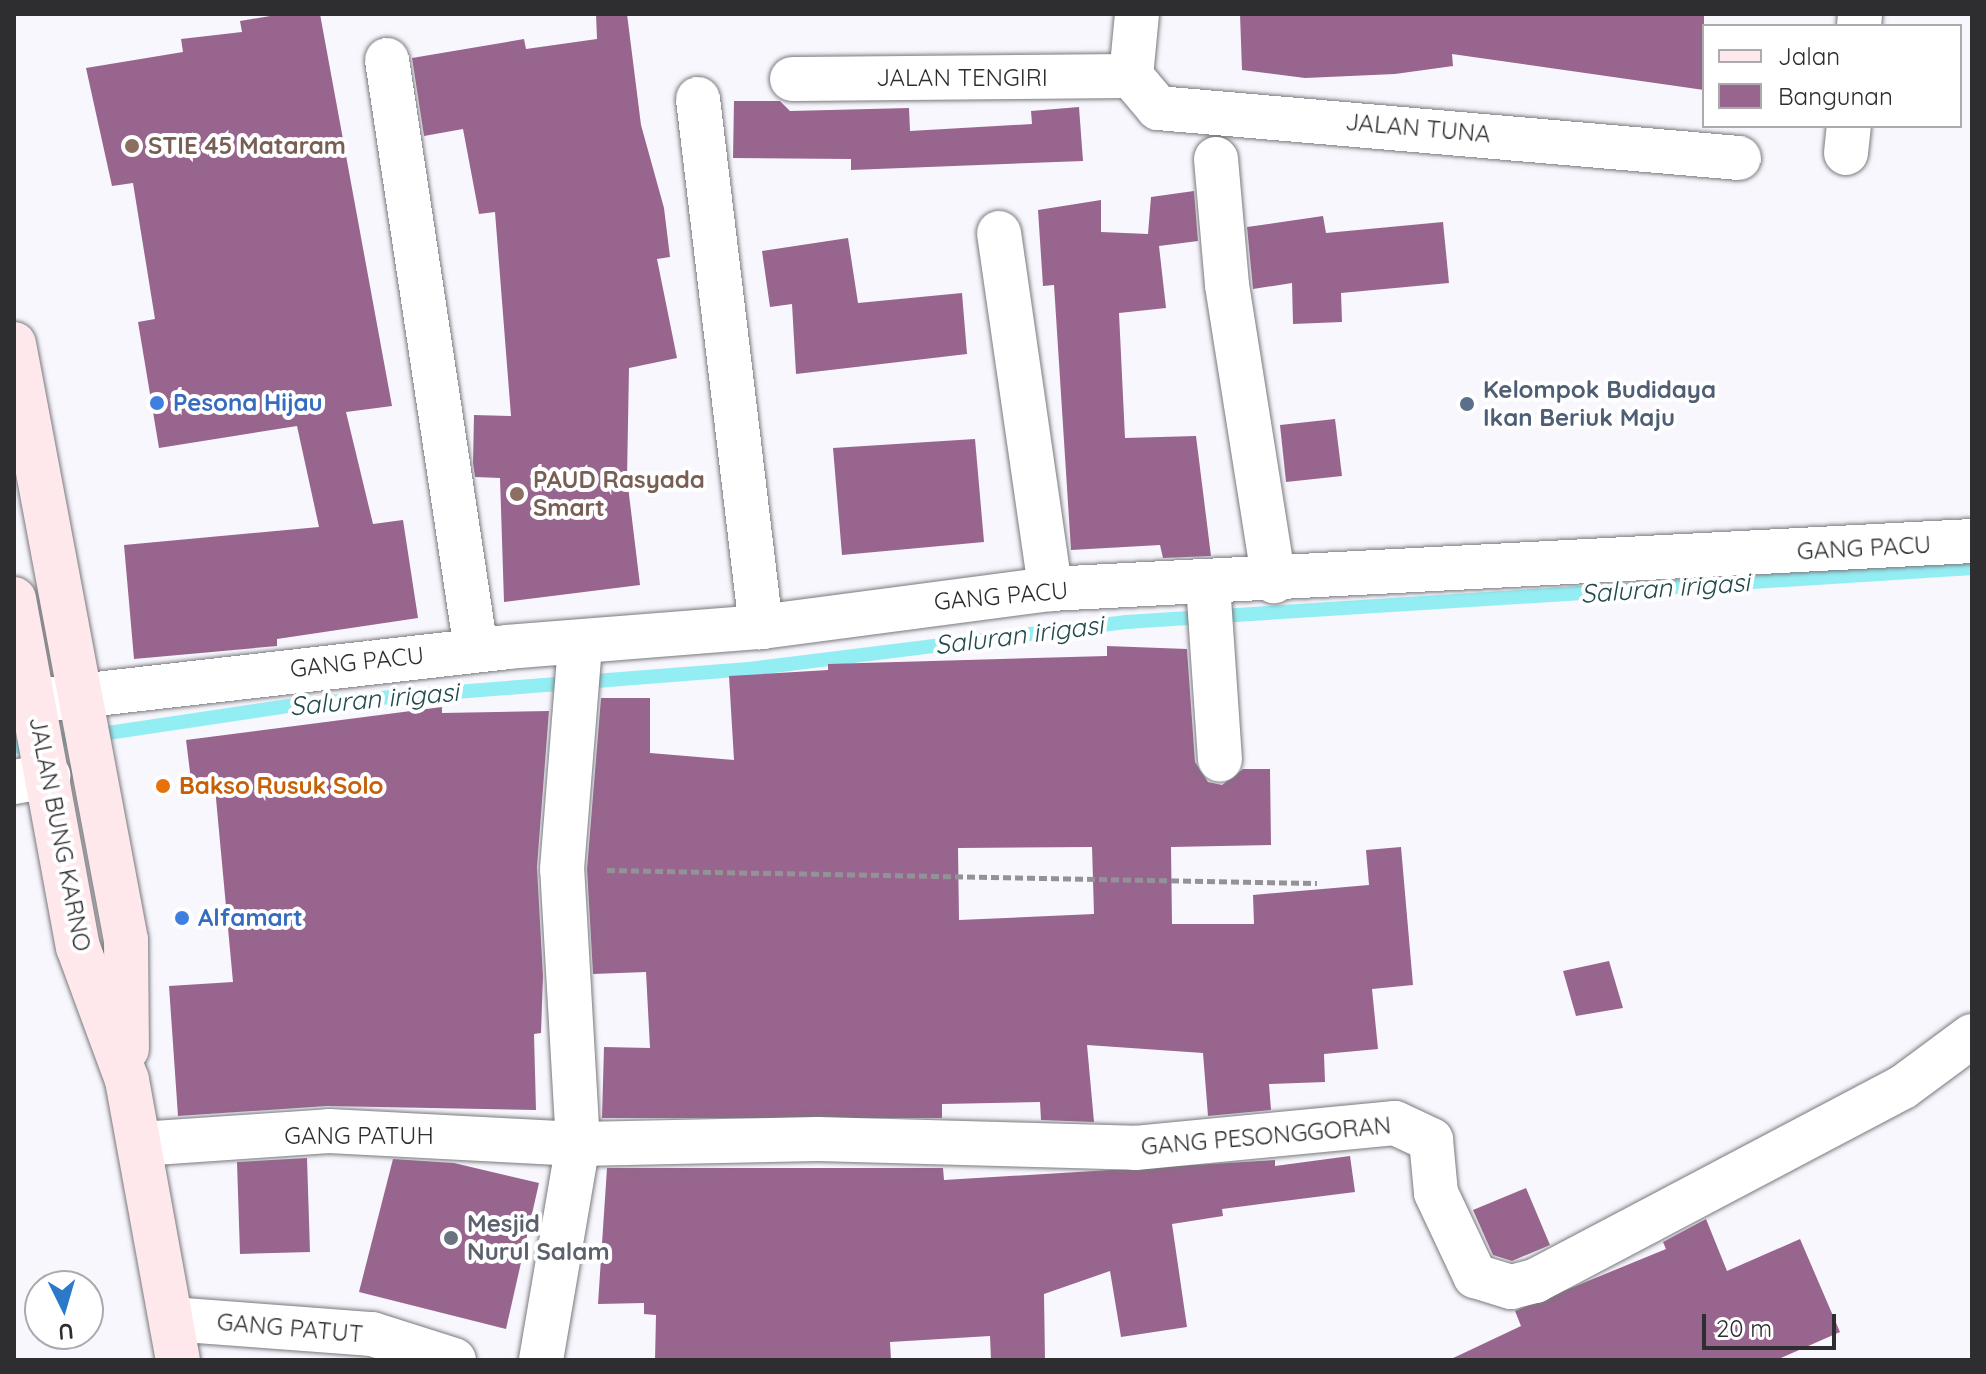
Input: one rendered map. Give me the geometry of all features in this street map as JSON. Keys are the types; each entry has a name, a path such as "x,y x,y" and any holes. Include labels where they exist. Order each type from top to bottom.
{"main road":[{"path":"14,344 126,940 127,1080"},
{"name":"JALAN BUNG KARNO","path":"14,599 36,710 36,773 78,947 127,1080 175,1342"}],"street":[{"path":"1132,68 1137,14"},
{"path":"387,60 476,650"},
{"name":"JALAN TENGIRI","path":"792,79 1132,68"},
{"name":"JALAN TUNA","path":"1132,68 1158,108 1739,158"},
{"path":"698,99 761,627"},
{"path":"1216,159 1227,285 1274,581"},
{"path":"999,233 1050,589"},
{"name":"GANG PACU","path":"36,710 82,700 476,650 578,656 761,627 1050,589 1210,607 1274,581 1972,541"},
{"path":"1210,607 1220,760"},
{"path":"541,1360 578,1144 562,869 570,714 578,656"},
{"name":"GANG PESONGGORAN","path":"578,1144 818,1139 1135,1148 1395,1123 1431,1140 1436,1193 1475,1276 1511,1287 1535,1281 1903,1087 1972,1036"},
{"name":"GANG PATUH","path":"140,1144 329,1131 578,1144"},
{"name":"GANG PATUT","path":"175,1342 372,1334 454,1360"}],"path":[{"path":"562,869 1317,883"}],"building":[{"path":"282,14 320,14 392,406 346,412 373,524 403,520 418,618 277,639 277,646 134,659 124,545 319,527 297,426 159,448 138,322 155,319 133,183 112,186 86,68 183,52 181,39 242,32 240,21"},
{"path":"596,14 627,14 641,125 664,208 670,257 657,259 677,358 629,368 627,478 640,585 504,602 500,478 475,477 473,463 474,415 511,416 495,212 479,214 463,129 424,136 412,58 524,39 526,49 597,39"},
{"path":"1240,14 1704,14 1702,90 1452,54 1453,66 1395,74 1305,78 1242,70"},
{"path":"734,101 780,101 790,111 909,108 910,131 1032,124 1031,111 1079,107 1083,161 851,170 851,159 733,158"},
{"path":"1194,191 1198,241 1159,246 1166,308 1119,313 1125,438 1196,436 1211,556 1163,558 1160,545 1071,550 1054,285 1043,286 1038,210 1101,200 1101,232 1148,234 1151,197"},
{"path":"1323,216 1326,233 1443,222 1449,283 1341,293 1342,322 1293,324 1292,283 1253,289 1247,227"},
{"path":"848,238 858,303 962,293 967,354 796,374 792,304 770,307 762,251"},
{"path":"1335,419 1342,476 1286,482 1280,425"},
{"path":"975,439 984,542 842,555 833,448"},
{"path":"1107,646 1187,649 1195,762 1208,782 1222,785 1243,769 1270,769 1271,845 1171,847 1172,924 1254,924 1253,895 1369,885 1366,850 1401,847 1413,985 1372,989 1378,1049 1324,1054 1325,1082 1269,1084 1271,1110 1208,1116 1203,1053 1087,1045 1094,1122 1041,1120 1040,1102 942,1104 942,1118 602,1118 604,1047 650,1048 646,972 593,974 587,869 601,698 650,698 650,753 734,760 729,676 828,670 828,664 1107,656","holes":["1092,847 1094,914 959,920 958,848"]},
{"path":"442,707 442,713 549,711 537,867 543,976 541,1033 534,1034 536,1110 327,1106 178,1116 169,986 233,982 214,777 191,780 186,740"},
{"path":"1609,961 1623,1008 1576,1016 1563,971"},
{"path":"1350,1156 1355,1192 1222,1209 1223,1216 1172,1224 1187,1327 1121,1337 1110,1271 1044,1294 1045,1360 991,1360 990,1336 890,1342 891,1360 655,1360 656,1315 644,1314 644,1303 598,1304 607,1168 943,1168 944,1180 1275,1160 1275,1166"},
{"path":"307,1158 310,1252 240,1254 237,1162"},
{"name":"Mesjid Nurul Salam","path":"393,1159 454,1163 539,1183 506,1329 359,1292"},
{"path":"1526,1188 1550,1245 1512,1261 1493,1255 1473,1210"},
{"path":"1706,1219 1727,1271 1800,1239 1840,1332 1776,1360 1449,1360 1521,1326 1515,1311 1666,1249 1663,1242"}],"waterway":[{"name":"Saluran irigasi","path":"14,747 303,704 749,669 1126,622 1972,568"}],"place":[{"name":"STIE 45 Mataram","path":"132,146"},
{"name":"Pesona Hijau","path":"157,403"},
{"name":"Kelompok Budidaya Ikan Beriuk Maju","path":"1467,404"},
{"name":"PAUD Rasyada Smart","path":"517,494"},
{"name":"Bakso Rusuk Solo","path":"163,786"},
{"name":"Alfamart","path":"182,918"},
{"name":"Mesjid Nurul Salam","path":"451,1238"}]}
